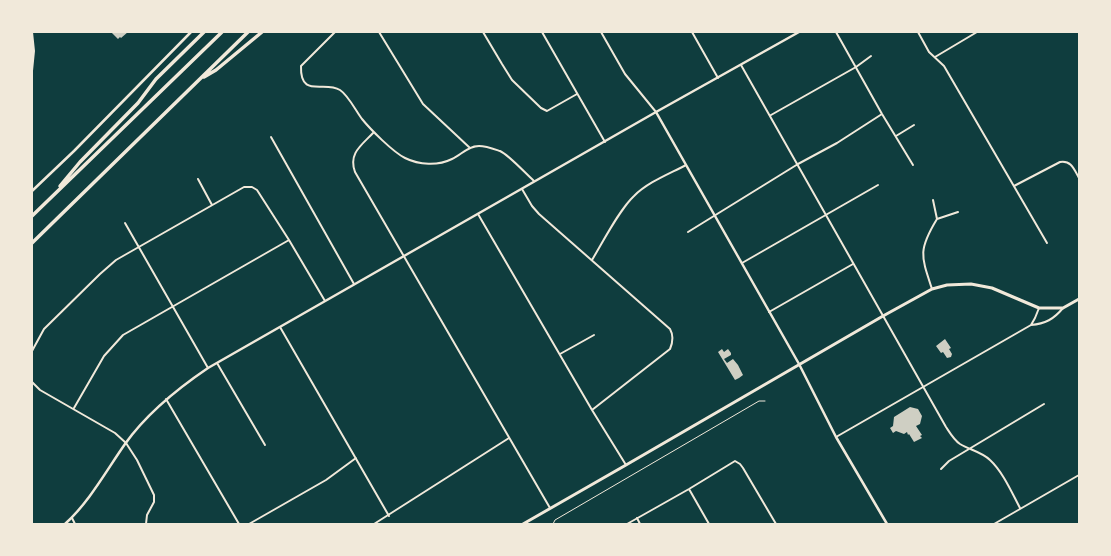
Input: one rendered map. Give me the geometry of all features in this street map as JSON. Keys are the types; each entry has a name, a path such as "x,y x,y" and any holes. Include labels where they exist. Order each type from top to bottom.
{"highway":[{"path":"48,201 80,162 138,103 156,79 204,32"},
{"path":"32,216 222,32"},
{"path":"32,243 248,32"},
{"path":"199,79 216,70 262,32"}],"main road":[{"path":"523,524 882,316 932,289 953,284 971,284 992,288 1039,308 1062,308 1079,299"}],"street":[{"path":"32,32 34,51 32,71"},
{"path":"32,191 80,146 191,32"},
{"path":"335,32 301,66 300,75 304,83 313,87 335,88 342,92 363,121 397,153 420,164 435,164 452,160 470,148 480,146 502,152 534,181"},
{"path":"379,32 423,104 470,148"},
{"path":"483,32 512,80 541,108 547,111 577,94"},
{"path":"542,32 605,142"},
{"path":"601,32 625,74 656,112 799,364 836,437 887,524"},
{"path":"692,32 718,78"},
{"path":"65,524 72,518 126,443 148,416 166,399 208,368 534,181 799,32"},
{"path":"836,32 912,165"},
{"path":"918,32 929,52 944,66 1047,243"},
{"path":"935,57 977,32"},
{"path":"771,115 871,56"},
{"path":"741,65 771,115 882,316 952,437 960,444 990,460 997,468 1020,508"},
{"path":"688,232 798,164 837,143 882,114"},
{"path":"896,137 914,125"},
{"path":"374,132 355,153 352,164 355,172 550,508"},
{"path":"271,137 354,284"},
{"path":"1014,186 1060,162 1065,161 1070,164 1079,178"},
{"path":"592,260 625,206 634,196 647,186 686,164"},
{"path":"198,179 212,205"},
{"path":"741,263 878,184"},
{"path":"32,351 44,330 116,260 244,187 252,187 258,190 325,301"},
{"path":"522,189 532,206 539,214 670,329 673,335 670,349 592,410"},
{"path":"932,289 923,262 923,252 925,241 937,219 933,200"},
{"path":"937,219 958,212"},
{"path":"478,214 592,410 626,465"},
{"path":"125,223 208,368"},
{"path":"74,408 104,356 123,335 289,240"},
{"path":"769,312 853,264"},
{"path":"1031,325 1039,308"},
{"path":"836,437 1031,325 1053,319 1062,308"},
{"path":"280,327 389,516"},
{"path":"560,354 594,335"},
{"path":"217,363 265,445"},
{"path":"32,382 40,390 74,408 114,433 126,443 137,460 154,495 154,502 147,515 146,524"},
{"path":"166,399 239,524"},
{"path":"941,469 949,461 1044,404"},
{"path":"374,524 389,516 509,438"},
{"path":"249,524 326,480 356,458"},
{"path":"626,524 689,489 735,461 743,468 776,524"},
{"path":"994,524 1079,475"},
{"path":"689,489 709,524"},
{"path":"72,518 75,524"},
{"path":"637,518 640,524"}],"lane":[{"path":"553,524 556,520 754,404 760,401 765,401"}],"building":[{"path":"111,32 128,32 118,39"},
{"path":"945,339 951,348 949,349 952,354 951,357 947,358 936,346"},
{"path":"722,349 724,352 728,349 731,353 731,355 724,359 727,363 733,359 743,375 735,380 718,352"},
{"path":"910,407 918,409 922,416 920,424 916,426 922,435 920,436 922,438 914,442 907,432 904,434 896,431 893,433 890,428 893,426 894,417"}]}
